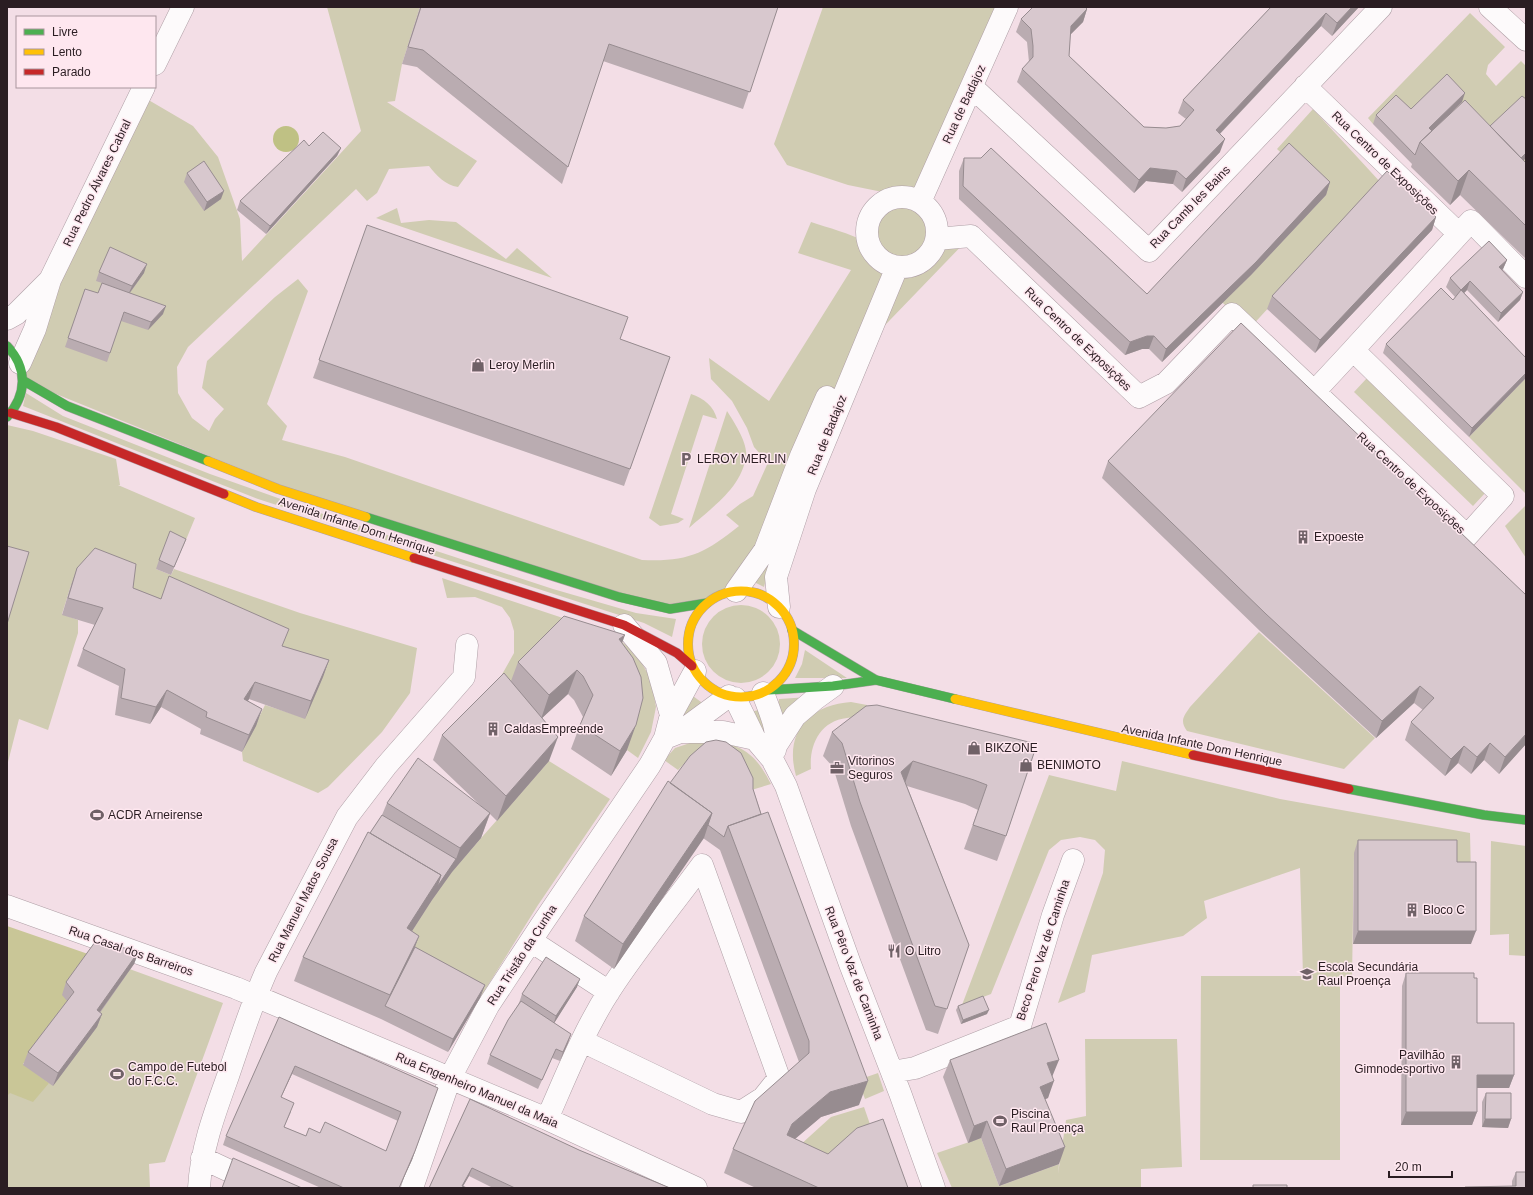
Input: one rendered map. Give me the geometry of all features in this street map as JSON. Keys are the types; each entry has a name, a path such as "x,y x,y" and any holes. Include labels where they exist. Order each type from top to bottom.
{"main road":[{"path":"9,415 21,398 17,364"},
{"name":"Avenida Infante Dom Henrique","path":"17,364 67,406 285,491 554,578 619,597 670,609 707,603"},
{"name":"Avenida Infante Dom Henrique","path":"9,415 56,427 256,507 624,625 677,653 694,668"},
{"path":"736,591 757,594 767,598 779,607 789,620 794,640 792,661 788,670 780,681 766,691 751,696 732,697 707,686 694,668 688,652 690,629 700,611 707,603 721,595 736,591"},
{"name":"Avenida Infante Dom Henrique","path":"792,630 876,680 1105,736 1370,794 1484,815 1526,820"},
{"name":"Avenida Infante Dom Henrique","path":"766,691 833,686 876,680"}],"street":[{"path":"156,62 183,7"},
{"name":"Rua de Badajoz","path":"920,202 1007,7"},
{"name":"Rua Camb les Bains","path":"972,87 1149,252 1381,7"},
{"path":"1490,7 1526,40"},
{"name":"Rua Centro de Exposições","path":"1306,86 1459,234"},
{"name":"Rua Pedro Álvares Cabral","path":"50,280 144,88"},
{"path":"896,197 912,198 920,202 932,214 937,230 936,239 932,251 923,260 911,266 892,266 879,259 868,242 867,225 871,213 884,202 896,197"},
{"path":"1314,392 1471,222 1526,277"},
{"name":"Rua Centro de Exposições","path":"936,239 971,236 1139,397 1166,383 1232,314 1467,536 1503,496 1353,350"},
{"path":"736,591 765,550 801,456 892,266"},
{"name":"Rua de Badajoz","path":"779,607 776,577 805,489 892,266"},
{"path":"7,319 16,314 50,280"},
{"path":"17,364 35,328 50,280"},
{"path":"624,625 656,663 672,728"},
{"name":"Rua Manuel Matos Sousa","path":"200,1188 202,1158 255,997 312,882 347,817 386,766 464,676 467,645"},
{"name":"Rua Tristão da Cunha","path":"412,1188 450,1078 488,1006 650,765 672,728 694,668"},
{"path":"775,752 795,716 833,686"},
{"path":"766,691 772,717 775,752"},
{"path":"672,728 732,697 755,739"},
{"path":"672,728 723,732 755,739 775,752"},
{"name":"Rua Pêro Vaz de Caminha","path":"775,752 850,964 892,1072 934,1188"},
{"name":"Beco Pero Vaz de Caminha","path":"892,1072 915,1068 1020,1026 1053,915 1073,860"},
{"path":"546,1119 582,1041 609,992 648,936 702,865 779,1078 763,1098 741,1112 713,1104 582,1041"},
{"name":"Rua Casal dos Barreiros","path":"7,906 236,988 255,997"},
{"path":"531,941 609,992"},
{"name":"Rua Engenheiro Manuel da Maia","path":"255,997 546,1119 696,1188"},
{"path":"202,1158 266,1188"}],"shaded area":[{"path":"327,7 420,7 402,64 395,101 387,102 477,161 458,187 445,182 438,177 429,166 389,169 377,193 367,201 356,189 188,347 177,367 178,393 192,418 209,431 215,419 224,409 202,388 207,361 275,297 298,279 308,291 267,404 287,426 282,440 345,457 642,560 683,558 705,550 727,536 739,526 726,515 753,496 770,458 761,455 754,447 747,428 732,401 711,379 709,358 769,401 851,270 798,253 811,222 846,233 866,242 878,259 893,267 910,266 924,258 935,245 971,236 863,348 769,568 764,587 754,582 776,518 726,593 716,598 670,609 335,507 24,381 35,329 140,95 193,126 218,157 240,219 242,261 361,131"},
{"path":"823,7 1007,7 912,198 848,185 787,165 774,144"},
{"path":"1470,13 1505,47 1488,65 1486,74 1496,86 1521,61 1526,66 1526,198 1426,137 1462,102 1407,118 1373,124 1368,118"},
{"path":"1313,109 1382,184 1249,329 1222,302 1325,194 1277,149"},
{"path":"286,126 295,130 299,139 295,148 286,152 277,148 273,139 277,130"},
{"path":"896,201 908,201 924,210 931,220 933,232 931,244 924,254 908,263 896,263 885,258 876,249 871,238 871,226 876,215 885,206"},
{"path":"397,208 401,223 429,220 456,222 506,259 517,248 552,278 376,218"},
{"path":"1367,378 1486,492 1473,506 1354,392"},
{"path":"1526,378 1526,494 1469,437"},
{"path":"26,393 63,416 210,474 323,514 553,589 636,613 676,619 672,637 644,623 258,499 23,406"},
{"path":"691,394 708,404 714,411 717,419 703,415 671,514 684,519 678,523 660,526 649,518"},
{"path":"727,411 745,445 746,456 743,467 732,488 716,505 689,528"},
{"path":"7,425 33,431 116,459 120,485 118,485 195,518 183,547 156,569 171,575 174,569 300,613 417,648 410,693 382,732 328,787 318,793 243,761 242,752 265,705 305,718 154,616 71,585 62,614 78,620 78,633 48,730 19,719 7,766"},
{"path":"1526,505 1526,558 1505,526"},
{"path":"442,578 614,635 637,655 651,679 656,707 651,732 638,758 627,750 632,701 509,687 500,678 514,653 514,631 510,618 502,607 475,597 447,598"},
{"path":"733,605 749,605 763,611 774,622 780,636 780,652 774,666 763,677 749,683 733,683 719,677 708,666 702,652 702,636 708,622 719,611"},
{"path":"1259,632 1375,738 1344,769 1187,731 1185,728 1183,719 1190,707"},
{"path":"805,650 847,678 795,678 802,664"},
{"path":"689,693 705,705 672,727"},
{"path":"809,697 779,732 777,712 779,699"},
{"path":"851,702 867,705 863,719 849,718 838,720 823,729 814,743 811,769 796,776 793,761 793,747 797,734 803,724 812,715 823,709 836,704"},
{"path":"763,709 766,743 750,712"},
{"path":"716,739 736,746 750,754 766,774 771,784 748,791 685,763 678,770 664,760 675,748 690,743"},
{"path":"549,761 610,799 538,905 480,998 398,953 445,879"},
{"path":"1122,761 1280,799 1470,833 1471,875 1354,853 1352,978 1340,976 1340,1160 1200,1160 1201,976 1303,976 1300,868 1204,901 1207,918 1183,936 1092,955 1085,992 1058,1003 1103,873 1105,850 1095,840 1080,837 1061,840 1049,850 991,994 962,1005 1049,775 1116,791"},
{"path":"1491,841 1526,846 1526,956 1509,955 1509,934 1490,935"},
{"path":"7,926 91,955 70,1005 23,1064 49,1083 33,1102 10,1093 7,1096"},
{"name":"Campo de Futebol do F.C.C.","path":"91,955 223,1003 165,1162 149,1164 150,1188 7,1188 7,1096 9,1093 49,1083 23,1065 70,1004 62,995"},
{"path":"1085,1039 1177,1039 1182,1167 1141,1169 1141,1188 952,1188 937,1153 981,1138 999,1186 1059,1164 1058,1174 1066,1120 1086,1116"},
{"path":"878,1073 884,1091 865,1099 858,1080"},
{"path":"864,1107 872,1130 819,1177 788,1156 831,1117"}],"building":[{"path":"421,7 778,7 750,92 609,44 568,167 423,50 408,47"},
{"path":"1033,7 1085,7 1087,9 1071,26 1069,56 1144,127 1166,128 1180,126 1194,110 1183,100 1271,7 1352,7 1337,23 1326,13 1216,130 1225,139 1186,179 1177,171 1150,168 1139,180 1022,69 1033,57 1033,46 1031,29 1021,19"},
{"path":"1447,74 1465,93 1429,128 1432,131 1420,142 1415,155 1376,115 1396,95 1411,109"},
{"path":"1522,96 1526,99 1526,153 1521,158 1490,126"},
{"path":"1465,100 1526,163 1526,226 1469,170 1458,181 1420,142"},
{"path":"323,132 341,148 270,226 240,201 304,140 309,146"},
{"path":"1289,143 1330,182 1256,262 1166,349 1154,336 1147,336 1130,342 963,186 964,158 981,158 991,148 1147,294"},
{"path":"204,161 224,191 207,202 187,173"},
{"path":"1387,171 1436,217 1320,340 1272,296"},
{"name":"Leroy Merlin","path":"367,225 628,317 620,339 670,357 630,469 319,360"},
{"path":"1489,241 1507,260 1499,267 1523,292 1501,313 1470,281 1461,290 1450,278"},
{"path":"110,247 147,264 132,286 99,272"},
{"path":"102,283 166,306 151,322 124,312 110,353 68,338 85,289 98,293"},
{"path":"1441,288 1453,300 1461,290 1526,358 1526,373 1472,428 1386,344"},
{"name":"Expoeste","path":"1241,323 1526,595 1526,734 1505,757 1490,743 1477,757 1464,746 1451,759 1411,722 1434,698 1420,686 1382,721 1266,614 1108,461"},
{"path":"170,531 186,539 174,567 159,560"},
{"path":"7,546 29,552 7,624"},
{"path":"95,548 136,564 133,588 161,599 169,576 289,629 282,646 329,660 311,701 255,682 244,699 262,709 249,735 206,717 207,712 167,690 156,707 121,698 125,669 83,649 103,608 68,598 77,568"},
{"path":"564,616 625,635 619,639 633,658 641,677 643,698 636,725 620,751 580,725 593,695 583,676 577,670 549,695 518,662"},
{"name":"CaldasEmpreende","path":"504,673 558,737 506,796 442,735"},
{"path":"877,705 1037,744 1006,836 973,825 987,785 913,761 901,772 969,945 947,1009 935,1006 860,802 842,743 832,732 866,706"},
{"path":"716,740 726,742 741,753 753,778 753,789 761,814 728,826 724,837 708,825 712,813 670,783 690,756 706,742"},
{"path":"418,758 490,813 460,848 387,803"},
{"path":"668,781 712,813 623,944 584,916"},
{"path":"768,812 868,1081 830,1092 792,1124 787,1135 828,1154 857,1128 883,1119 908,1188 819,1188 733,1149 755,1101 809,1053 809,1041 728,826"},
{"path":"382,815 456,859 437,887 441,875 370,833"},
{"path":"368,832 441,875 407,928 419,936 390,995 303,957"},
{"name":"Bloco C","path":"1358,840 1457,840 1457,862 1476,862 1476,931 1358,931"},
{"path":"95,942 139,951 97,1010 102,1014 58,1073 28,1052 74,992 66,982"},
{"path":"415,947 485,985 453,1039 385,1006"},
{"path":"546,957 580,979 556,1016 522,994"},
{"name":"Pavilhão Gimnodesportivo","path":"1406,973 1474,973 1474,978 1477,978 1477,1023 1514,1023 1514,1075 1477,1075 1477,1112 1406,1112"},
{"path":"983,996 989,1010 963,1020 958,1006"},
{"path":"521,1001 571,1034 563,1052 556,1049 542,1080 490,1055 508,1020"},
{"path":"279,1017 438,1088 415,1151 399,1188 344,1188 226,1136","holes":["295,1066 401,1112 386,1151 325,1122 320,1133 309,1128 306,1136 284,1127 294,1103 281,1097"]},
{"name":"Piscina Raul Proença","path":"1046,1023 1059,1060 1047,1063 1054,1081 1040,1087 1065,1147 1006,1169 987,1121 974,1126 950,1060"},
{"path":"1486,1093 1511,1093 1511,1119 1485,1119"},
{"path":"470,1099 579,1150 670,1188 515,1188 472,1168 462,1186 467,1188 429,1188"},
{"path":"233,1158 302,1188 222,1188"},
{"path":"1516,1172 1526,1172 1526,1188 1465,1188 1516,1186"},
{"path":"1253,1185 1287,1185 1287,1188 1253,1188"}],"traffic: fast":[{"path":"7,346 14,354 22,372 21,391 14,409 7,417"},
{"path":"24,381 67,406 208,461"},
{"path":"366,517 619,597 670,609 707,603"},
{"path":"792,630 876,680 955,699"},
{"path":"769,690 833,686 876,680"},
{"path":"1349,789 1484,815 1526,820"}],"traffic: slow":[{"path":"208,461 278,489 366,517"},
{"path":"224,494 256,507 414,558"},
{"path":"741,591 761,595 779,606 790,624 794,644 790,664 779,682 761,693 741,697 721,693 703,682 692,664 688,644 692,624 703,606 721,595 741,591"},
{"path":"955,699 1193,755"}],"traffic: jam":[{"path":"11,413 56,427 224,494"},
{"path":"414,558 624,625 677,653 692,666"},
{"path":"1193,755 1349,789"}],"place":[{"name":"Leroy Merlin","path":"478,365"},
{"name":"LEROY MERLIN","path":"686,459"},
{"name":"Expoeste","path":"1303,537"},
{"name":"CaldasEmpreende","path":"493,729"},
{"name":"BIKZONE","path":"974,748"},
{"name":"BENIMOTO","path":"1026,765"},
{"name":"Vitorinos Seguros","path":"837,768"},
{"name":"ACDR Arneirense","path":"97,815"},
{"name":"Bloco C","path":"1412,910"},
{"name":"O Litro","path":"894,951"},
{"name":"Escola Secundária Raul Proença","path":"1307,974"},
{"name":"Pavilhão Gimnodesportivo","path":"1456,1062"},
{"name":"Campo de Futebol do F.C.C.","path":"117,1074"},
{"name":"Piscina Raul Proença","path":"1000,1121"}]}
